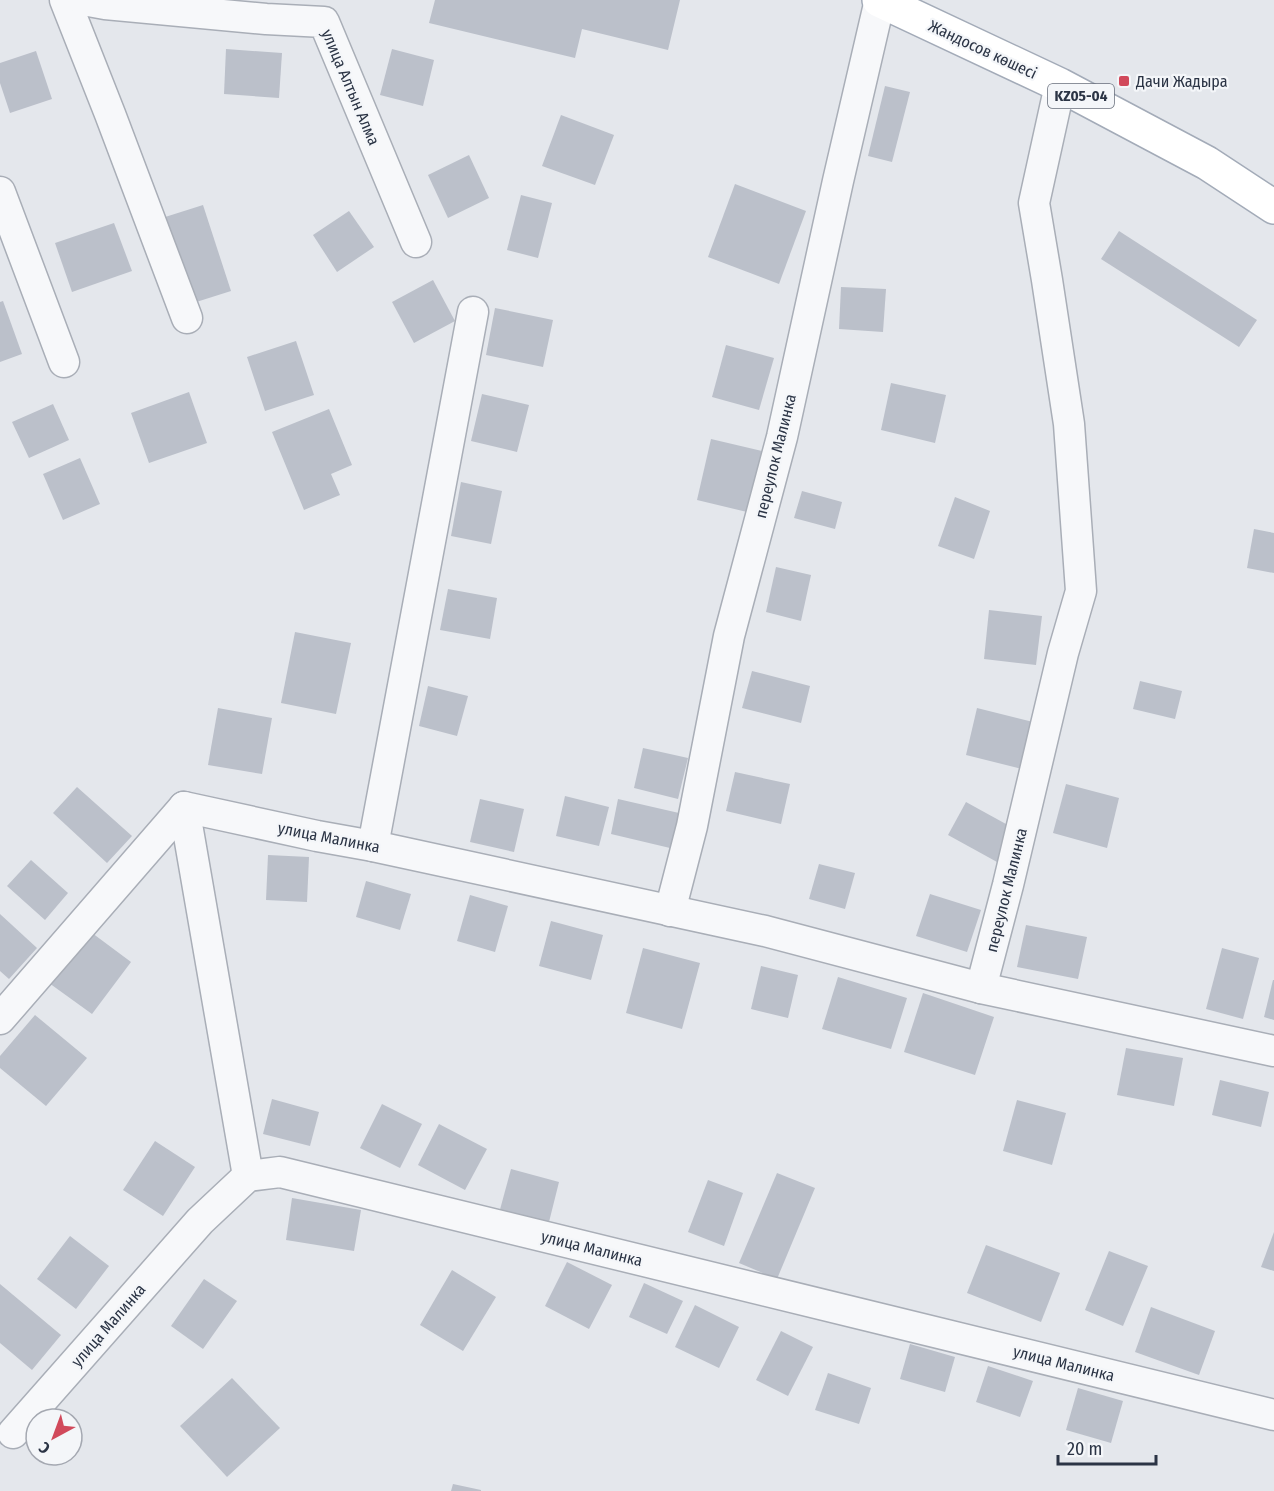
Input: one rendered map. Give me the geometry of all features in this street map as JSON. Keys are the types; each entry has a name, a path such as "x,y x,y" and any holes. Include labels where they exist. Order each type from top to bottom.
{"main road":[{"name":"Жандосов көшесі","path":"880,0 1060,85 1207,163 1274,207"}],"street":[{"path":"65,0 188,318"},
{"name":"улица Алтын Алма","path":"83,0 266,19 324,22 416,242"},
{"name":"переулок Малинка","path":"670,911 692,826 729,636 782,437 837,181 880,0"},
{"name":"переулок Малинка","path":"981,988 1063,653 1081,591 1069,424 1034,203 1060,85"},
{"path":"0,192 64,362"},
{"path":"373,846 473,312"},
{"path":"0,1019 184,807"},
{"path":"184,807 248,1176"},
{"name":"улица Малинка","path":"184,807 765,931 981,988 1274,1051"},
{"name":"улица Малинка","path":"13,1433 200,1221 248,1176 280,1172 1274,1414"}],"building":[{"path":"435,0 680,0 668,50 582,29 575,58 429,23"},
{"path":"226,49 282,53 279,98 224,94"},
{"path":"392,49 434,60 423,106 380,95"},
{"path":"36,51 52,99 10,113 0,83 0,63"},
{"path":"885,86 910,92 892,162 868,156"},
{"path":"561,115 614,135 595,185 542,166"},
{"path":"469,155 489,198 448,218 428,175"},
{"path":"735,184 806,211 779,284 708,257"},
{"path":"521,195 552,203 538,258 507,250"},
{"path":"203,205 231,291 190,304 162,218"},
{"path":"349,211 374,247 337,272 313,235"},
{"path":"114,223 132,271 72,292 55,243"},
{"path":"1119,231 1257,320 1239,347 1101,259"},
{"path":"433,280 455,321 414,343 392,302"},
{"path":"841,287 886,289 883,332 839,329"},
{"path":"3,301 22,354 0,362 0,302"},
{"path":"495,308 553,320 543,367 486,355"},
{"path":"296,341 314,395 265,411 247,357"},
{"path":"726,345 774,358 759,410 712,397"},
{"path":"891,383 946,395 935,443 881,430"},
{"path":"189,392 207,443 149,463 131,413"},
{"path":"482,394 529,405 517,452 471,441"},
{"path":"53,404 69,440 29,458 12,422"},
{"path":"329,409 352,465 331,474 340,495 304,510 272,432"},
{"path":"711,439 762,451 747,512 697,500"},
{"path":"80,458 100,504 63,520 43,474"},
{"path":"461,482 502,491 491,544 451,536"},
{"path":"802,491 842,502 835,529 794,518"},
{"path":"955,497 990,511 974,559 938,546"},
{"path":"1254,529 1274,533 1274,573 1247,568"},
{"path":"776,567 811,575 801,621 766,612"},
{"path":"448,589 497,598 490,639 440,630"},
{"path":"989,610 1042,616 1036,665 984,659"},
{"path":"295,632 351,643 336,714 281,703"},
{"path":"752,671 810,686 801,723 742,708"},
{"path":"1140,681 1182,691 1175,719 1133,709"},
{"path":"428,686 468,696 457,736 419,726"},
{"path":"218,708 272,718 262,774 208,765"},
{"path":"977,708 1033,722 1022,769 966,755"},
{"path":"643,748 688,758 678,799 634,788"},
{"path":"735,772 790,784 781,824 726,811"},
{"path":"1066,784 1119,798 1107,848 1053,833"},
{"path":"77,787 132,836 107,863 53,813"},
{"path":"565,796 609,807 599,846 556,836"},
{"path":"480,799 524,809 514,852 470,842"},
{"path":"618,799 679,813 670,848 611,834"},
{"path":"966,802 1015,829 997,862 948,835"},
{"path":"268,855 309,857 307,902 266,900"},
{"path":"31,860 68,893 45,920 7,886"},
{"path":"819,864 855,873 845,909 809,899"},
{"path":"366,881 411,894 400,930 356,917"},
{"path":"930,894 981,910 967,952 916,936"},
{"path":"470,895 508,906 495,952 457,941"},
{"path":"0,914 37,948 9,979 0,971"},
{"path":"551,921 603,935 591,980 539,966"},
{"path":"1026,925 1087,937 1078,979 1017,967"},
{"path":"88,930 131,962 92,1014 49,983"},
{"path":"643,948 700,963 682,1029 626,1013"},
{"path":"1222,948 1259,958 1243,1019 1206,1009"},
{"path":"761,966 798,975 788,1018 751,1009"},
{"path":"838,977 907,998 891,1049 822,1029"},
{"path":"1274,980 1274,1020 1264,1017"},
{"path":"923,993 994,1017 975,1075 904,1052"},
{"path":"35,1015 87,1058 46,1106 0,1068 0,1056"},
{"path":"1126,1048 1183,1058 1174,1106 1117,1095"},
{"path":"1220,1080 1269,1092 1261,1127 1212,1115"},
{"path":"272,1099 319,1112 310,1146 263,1134"},
{"path":"1017,1100 1066,1113 1052,1165 1003,1151"},
{"path":"382,1104 422,1124 400,1168 360,1148"},
{"path":"439,1124 487,1149 465,1190 418,1165"},
{"path":"155,1141 195,1167 163,1216 123,1190"},
{"path":"511,1169 559,1182 547,1230 498,1217"},
{"path":"777,1173 815,1188 777,1279 739,1263"},
{"path":"708,1180 743,1193 724,1246 688,1232"},
{"path":"292,1198 361,1210 354,1251 286,1240"},
{"path":"1274,1232 1274,1271 1261,1267"},
{"path":"70,1236 109,1266 76,1309 37,1279"},
{"path":"986,1245 1060,1273 1041,1322 967,1293"},
{"path":"1109,1251 1148,1266 1123,1326 1085,1310"},
{"path":"567,1262 612,1285 589,1329 545,1306"},
{"path":"452,1270 496,1297 463,1351 420,1325"},
{"path":"204,1279 237,1301 203,1349 171,1326"},
{"path":"644,1283 683,1301 667,1334 629,1317"},
{"path":"0,1284 61,1335 32,1370 0,1343"},
{"path":"695,1305 739,1327 719,1368 675,1347"},
{"path":"1151,1307 1215,1331 1199,1375 1135,1352"},
{"path":"781,1331 813,1347 788,1396 756,1380"},
{"path":"910,1344 955,1357 945,1392 900,1379"},
{"path":"988,1366 1033,1381 1020,1417 976,1402"},
{"path":"828,1373 871,1388 859,1424 815,1410"},
{"path":"232,1378 280,1428 227,1477 180,1426"},
{"path":"1078,1388 1123,1401 1111,1443 1066,1430"},
{"path":"453,1484 481,1490 481,1491 451,1491"}],"place":[{"name":"Дачи Жадыра","path":"1124,81"}]}
